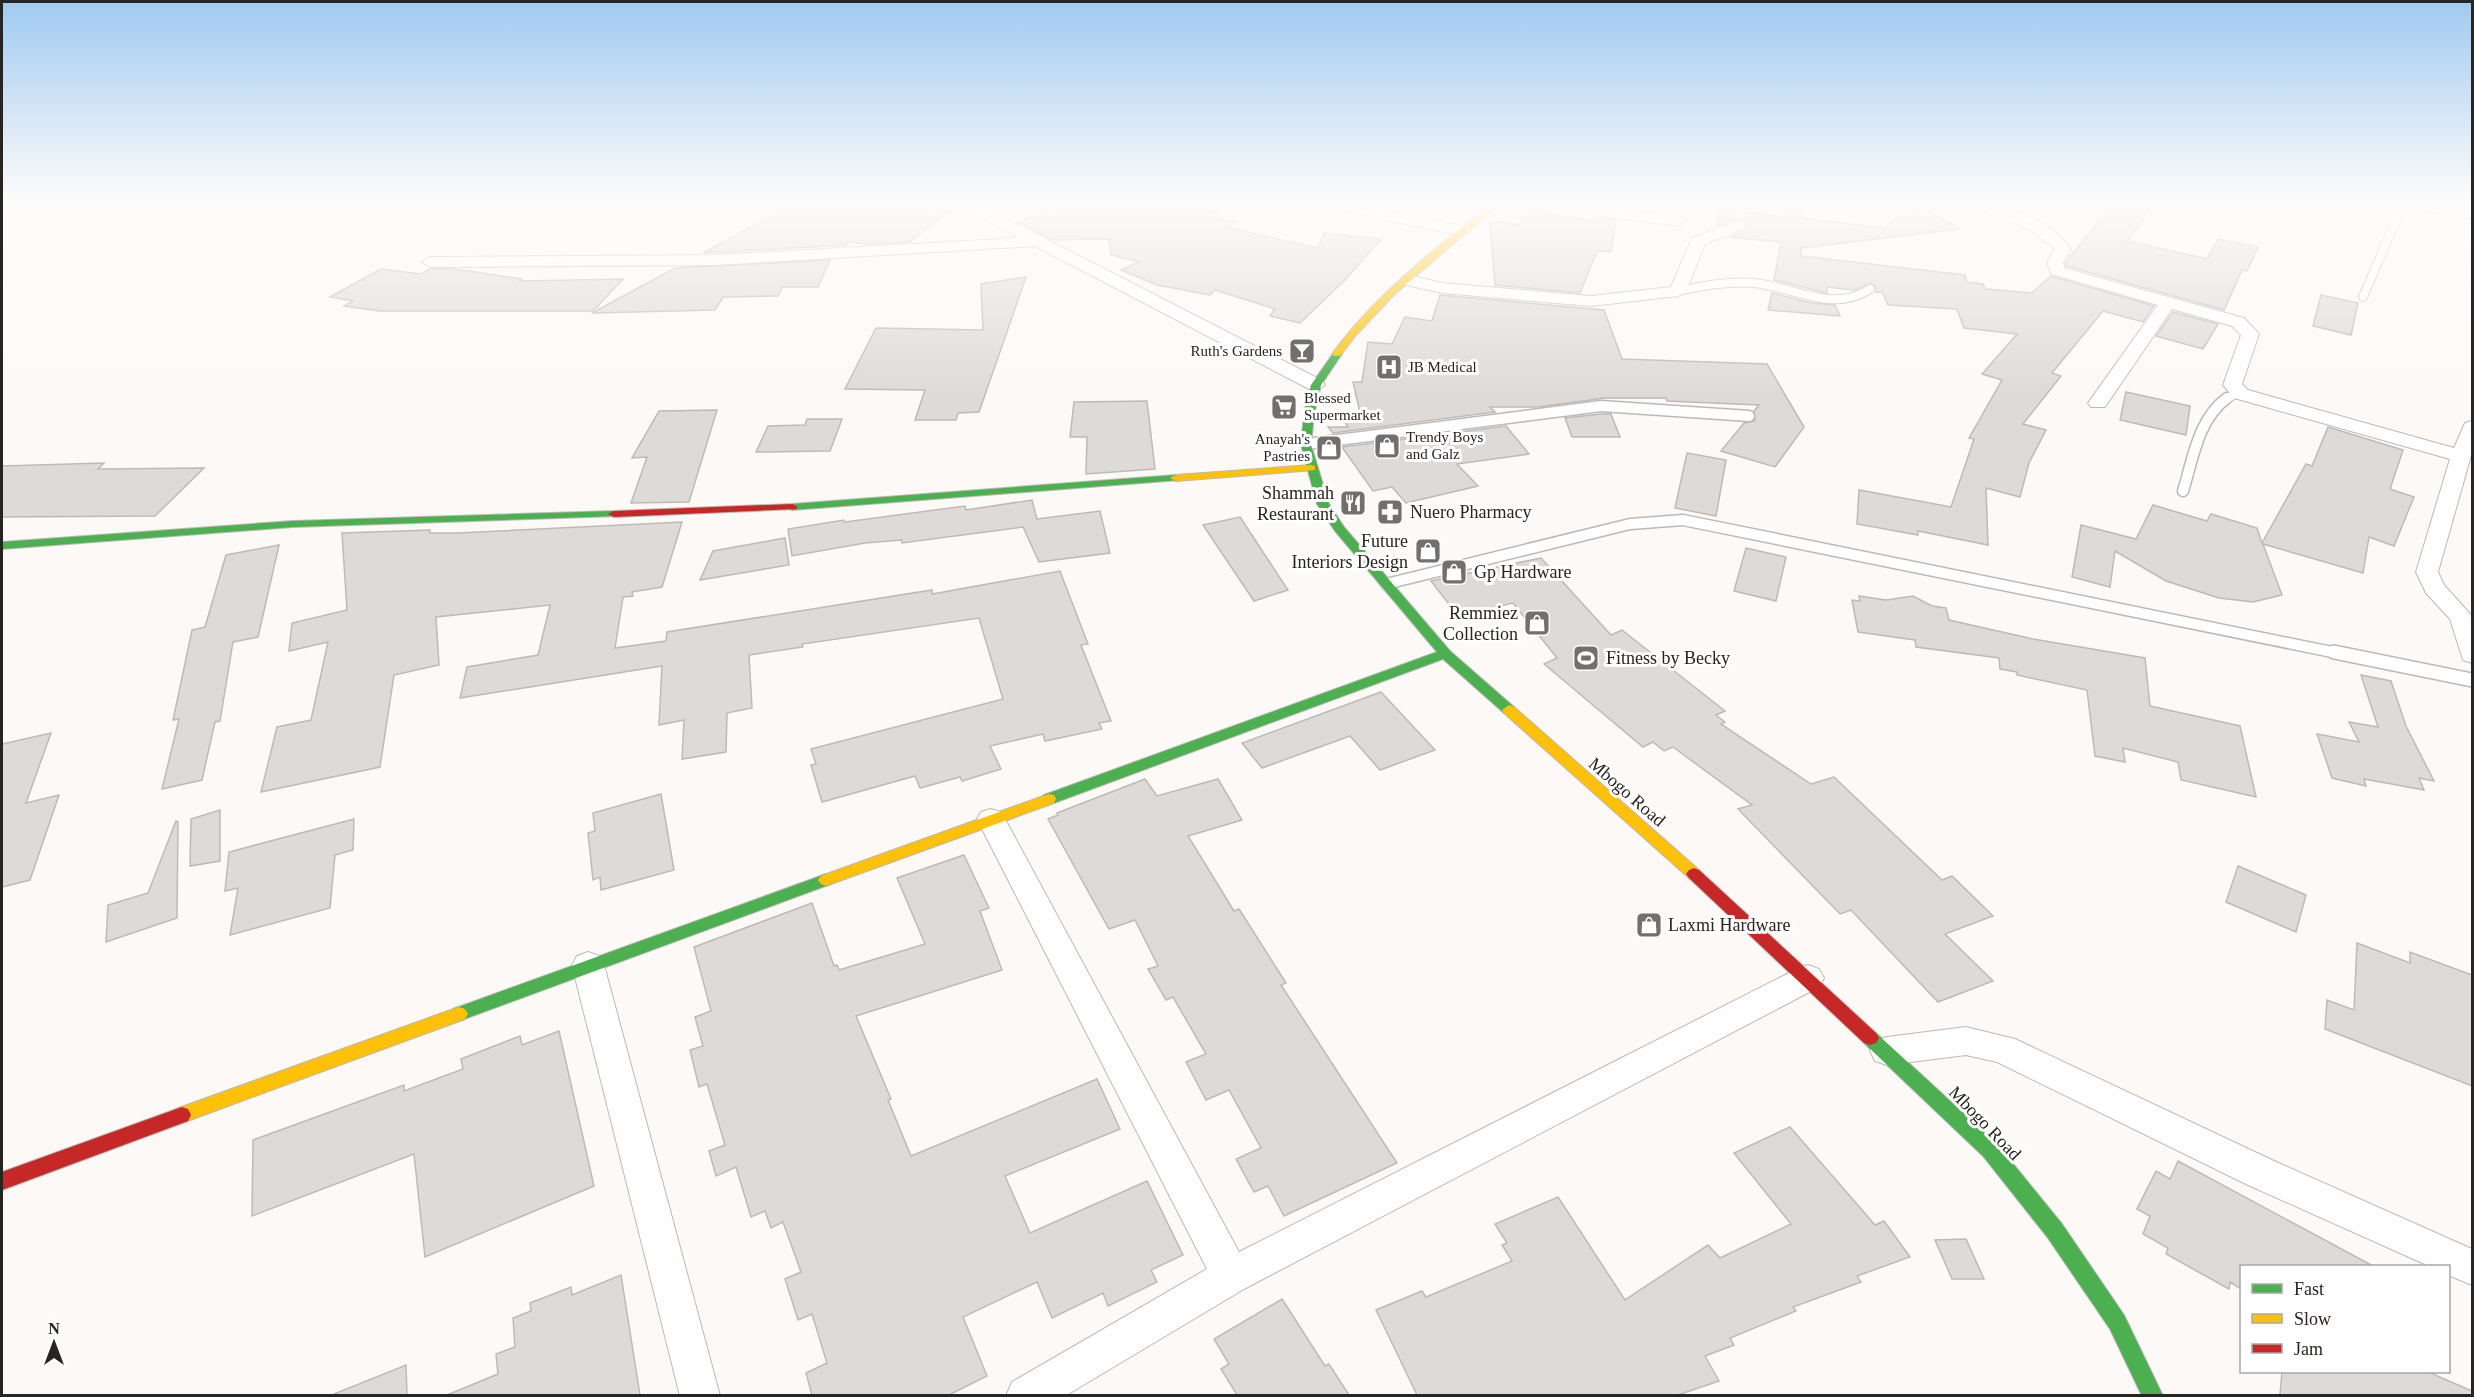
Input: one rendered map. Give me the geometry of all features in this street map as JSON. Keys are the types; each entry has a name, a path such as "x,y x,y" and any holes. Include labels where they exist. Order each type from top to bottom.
{"street":[{"path":"1084,266 1316,385"},
{"name":"Mbogo Road","path":"1423,266 1342,347 1316,385 1309,414 1306,445 1323,504 1339,530 1445,654 1808,978 1990,1150 2055,1231 2117,1322 2153,1395"},
{"path":"1408,280 1442,288 1591,302 1678,291 1688,266"},
{"path":"2054,266 2057,271 2233,319 2250,334 2232,385 2238,392 2462,456"},
{"path":"2098,404 2168,302"},
{"path":"2472,427 2427,572 2434,588 2462,617 2472,655"},
{"path":"2,546 293,524 746,510 1311,468"},
{"path":"2,1181 588,965 1445,654"},
{"path":"991,819 1231,1276"},
{"path":"588,965 700,1395"},
{"path":"1026,1395 1231,1276 1808,978"},
{"path":"1887,1051 1966,1041 2003,1049 2261,1173 2472,1267"}],"lane":[{"path":"2363,297 2376,266"},
{"path":"1678,291 1739,282 1763,284 1821,298 1848,301 1863,296 1870,289"},
{"path":"2183,491 2207,416 2226,397 2238,392"},
{"path":"1306,445 1601,406 1749,416"},
{"path":"1386,584 1630,524 1683,520 2472,680"}],"building":[{"path":"827,266 818,287 782,287 778,296 723,297 715,310 592,313 675,268"},
{"path":"1130,266 1357,266 1300,323 1270,316 1275,309 1215,290 1210,295 1157,285 1121,270"},
{"path":"1493,266 1591,266 1580,293 1495,285"},
{"path":"1777,266 1889,266 1965,275 1967,282 1983,284 1985,289 2032,293 2051,276 2154,306 2143,322 2103,311 2052,373 2061,376 2023,424 2046,430 2029,463 2020,497 1986,488 1988,545 1918,531 1918,535 1857,524 1859,490 1951,507 1974,439 1969,438 2002,380 1982,374 2017,334 1964,328 1957,309 1888,305 1882,292 1876,292 1875,286 1871,283 1854,290 1827,287 1827,293 1774,280"},
{"path":"2067,266 2249,266 2247,271 2242,270 2224,310"},
{"path":"381,269 421,274 430,269 455,269 522,279 520,281 623,279 593,311 380,311 344,306 353,301 330,297"},
{"path":"1026,277 979,412 958,413 956,420 915,420 925,390 845,389 876,328 983,330 981,284"},
{"path":"1772,293 1811,303 1835,305 1840,316 1768,310"},
{"path":"1440,295 1604,310 1622,359 1767,364 1804,427 1775,467 1721,451 1744,423 1755,421 1754,411 1759,405 1667,401 1666,398 1605,398 1538,407 1490,407 1495,412 1333,433 1328,427 1348,427 1343,419 1361,417 1353,382 1362,382 1368,342 1392,344 1405,317 1432,321"},
{"path":"2321,295 2358,303 2351,335 2313,326"},
{"path":"2173,312 2218,324 2203,349 2156,336"},
{"path":"2126,392 2190,406 2186,435 2120,420"},
{"path":"1147,401 1155,469 1086,474 1087,437 1070,437 1074,402"},
{"path":"717,410 689,502 631,503 647,457 632,458 659,411"},
{"path":"1611,414 1620,437 1572,437 1565,418"},
{"path":"807,419 842,419 830,451 756,452 768,426 805,425"},
{"path":"1506,426 1529,454 1457,464 1478,486 1406,503 1392,487 1373,491 1342,447"},
{"path":"2328,427 2403,450 2390,489 2414,497 2394,546 2369,537 2363,573 2263,544 2282,595 2253,602 2219,598 2166,581 2115,551 2110,587 2072,577 2081,525 2136,539 2153,505 2207,521 2211,514 2257,528 2262,543 2306,464 2312,466"},
{"path":"1687,453 1726,460 1716,516 1675,508"},
{"path":"104,463 98,469 204,468 155,516 2,517 2,466"},
{"path":"1032,500 1037,519 1100,511 1110,553 1039,562 1023,527 902,543 902,540 865,543 792,556 788,529 844,520 845,522 965,506 966,510"},
{"path":"1240,517 1288,590 1254,601 1203,525"},
{"path":"682,522 662,587 632,592 633,596 623,597 615,648 666,641 667,632 932,590 932,594 1060,571 1088,644 1081,645 1111,721 1099,723 1102,729 1045,741 1043,734 990,746 1001,769 962,781 960,777 920,788 915,776 822,802 811,765 816,764 811,749 1003,699 979,618 802,644 803,647 749,655 752,708 727,713 726,752 682,759 684,720 659,725 662,666 460,698 467,667 538,655 550,605 436,617 439,665 394,675 380,767 261,792 277,727 311,720 328,642 289,651 292,623 347,610 342,533 430,530 430,533 458,533"},
{"path":"785,538 789,565 700,580 713,551"},
{"path":"279,545 258,637 233,642 220,721 215,722 202,780 162,789 179,719 173,720 192,630 205,627 226,555"},
{"path":"1746,548 1786,557 1776,601 1734,591"},
{"path":"1541,558 1611,635 1622,630 1725,711 1716,715 1725,722 1721,724 1811,784 1834,777 1942,880 1952,876 1993,916 1945,934 1993,981 1938,1002 1851,910 1840,914 1738,809 1752,805 1673,747 1664,751 1653,742 1643,747 1544,664 1557,658 1513,603 1458,616 1431,581"},
{"path":"1859,596 1886,600 1913,596 1932,606 1946,608 1949,620 2033,639 2145,658 2150,706 2240,726 2256,797 2181,780 2178,762 2123,748 2125,762 2095,756 2087,690 2017,675 2017,672 2000,669 1999,658 1916,647 1915,640 1858,632 1852,600 1860,601"},
{"path":"2361,675 2391,681 2406,726 2434,781 2419,778 2424,790 2364,779 2366,786 2332,778 2317,734 2359,742 2349,722 2378,727"},
{"path":"1381,692 1435,750 1380,770 1350,736 1262,768 1242,743"},
{"path":"51,733 26,803 59,795 30,880 2,887 2,744"},
{"path":"1145,779 1157,796 1218,779 1242,820 1188,836 1234,911 1239,909 1286,983 1281,985 1397,1163 1284,1216 1268,1186 1254,1192 1236,1159 1261,1148 1229,1090 1206,1100 1186,1062 1206,1054 1173,997 1166,1000 1148,969 1158,966 1135,920 1109,929 1048,819 1058,815 1057,813"},
{"path":"661,794 674,870 601,890 600,877 593,880 588,833 595,831 593,813"},
{"path":"220,810 220,861 190,866 191,819"},
{"path":"354,819 353,850 335,855 330,908 230,935 238,888 225,891 229,852"},
{"path":"176,821 178,822 177,918 106,942 108,905 148,893"},
{"path":"964,855 989,908 980,911 1002,970 856,1016 891,1099 888,1100 911,1156 1097,1079 1120,1129 1005,1176 1030,1233 1147,1181 1183,1255 1151,1270 1157,1282 1108,1306 1103,1293 1052,1318 1037,1282 963,1317 987,1376 949,1395 812,1395 806,1373 827,1363 812,1314 798,1320 785,1279 801,1272 783,1222 771,1228 765,1211 751,1217 736,1167 716,1176 709,1151 725,1145 707,1084 699,1087 690,1050 703,1046 695,1017 711,1011 694,947 812,903 834,966 837,965 839,970 925,944 897,878"},
{"path":"2238,866 2306,895 2296,932 2226,902"},
{"path":"2357,943 2410,963 2410,952 2472,975 2472,1086 2325,1029 2327,1000 2354,1010"},
{"path":"559,1031 594,1186 425,1257 414,1154 252,1216 253,1140 404,1085 404,1091 463,1069 461,1059 520,1036 522,1045"},
{"path":"1790,1127 1875,1225 1884,1221 1910,1257 1857,1276 1861,1282 1793,1307 1796,1311 1730,1338 1734,1345 1705,1356 1719,1381 1678,1395 1417,1395 1376,1310 1422,1291 1426,1297 1512,1261 1502,1245 1507,1243 1495,1224 1558,1197 1625,1300 1708,1245 1720,1258 1791,1224 1734,1153"},
{"path":"2178,1161 2371,1265 2240,1265 2240,1288 2230,1282 2229,1289 2166,1254 2168,1248 2143,1234 2150,1216 2137,1209 2156,1171 2170,1179"},
{"path":"1966,1239 1984,1279 1952,1279 1935,1240"},
{"path":"621,1275 640,1395 447,1395 498,1374 496,1354 515,1347 513,1318 531,1311 530,1303 571,1287 572,1295"},
{"path":"1282,1299 1325,1366 1329,1364 1349,1395 1237,1395 1221,1369 1229,1364 1214,1339"},
{"path":"406,1365 407,1395 334,1395 334,1394"},
{"path":"2282,1373 2431,1373 2472,1391 2472,1395 2280,1395"}],"traffic: fast":[{"path":"1337,354 1316,385 1309,414 1306,445 1323,504 1339,529 1445,654 1509,710"},
{"path":"792,507 1176,478"},
{"path":"2,546 293,524 614,514"},
{"path":"1049,799 1445,654"},
{"path":"459,1014 826,880"},
{"path":"1870,1038 1990,1150 2055,1231 2117,1322 2153,1396"}],"traffic: slow":[{"path":"1337,354 1371,313 1420,266"},
{"path":"1176,478 1311,468"},
{"path":"1509,710 1694,874"},
{"path":"826,880 1049,799"},
{"path":"182,1115 459,1014"}],"traffic: jam":[{"path":"614,514 792,507"},
{"path":"1694,874 1870,1038"},
{"path":"2,1181 182,1115"}],"place":[{"name":"Ruth's Gardens","path":"1302,351"},
{"name":"JB Medical","path":"1389,367"},
{"name":"Blessed Supermarket","path":"1284,407"},
{"name":"Trendy Boys and Galz","path":"1387,446"},
{"name":"Anayah's Pastries","path":"1329,448"},
{"name":"Shammah Restaurant","path":"1353,503"},
{"name":"Nuero Pharmacy","path":"1390,512"},
{"name":"Future Interiors Design","path":"1428,551"},
{"name":"Gp Hardware","path":"1454,572"},
{"name":"Remmiez Collection","path":"1537,623"},
{"name":"Fitness by Becky","path":"1586,658"},
{"name":"Laxmi Hardware","path":"1649,925"}]}
